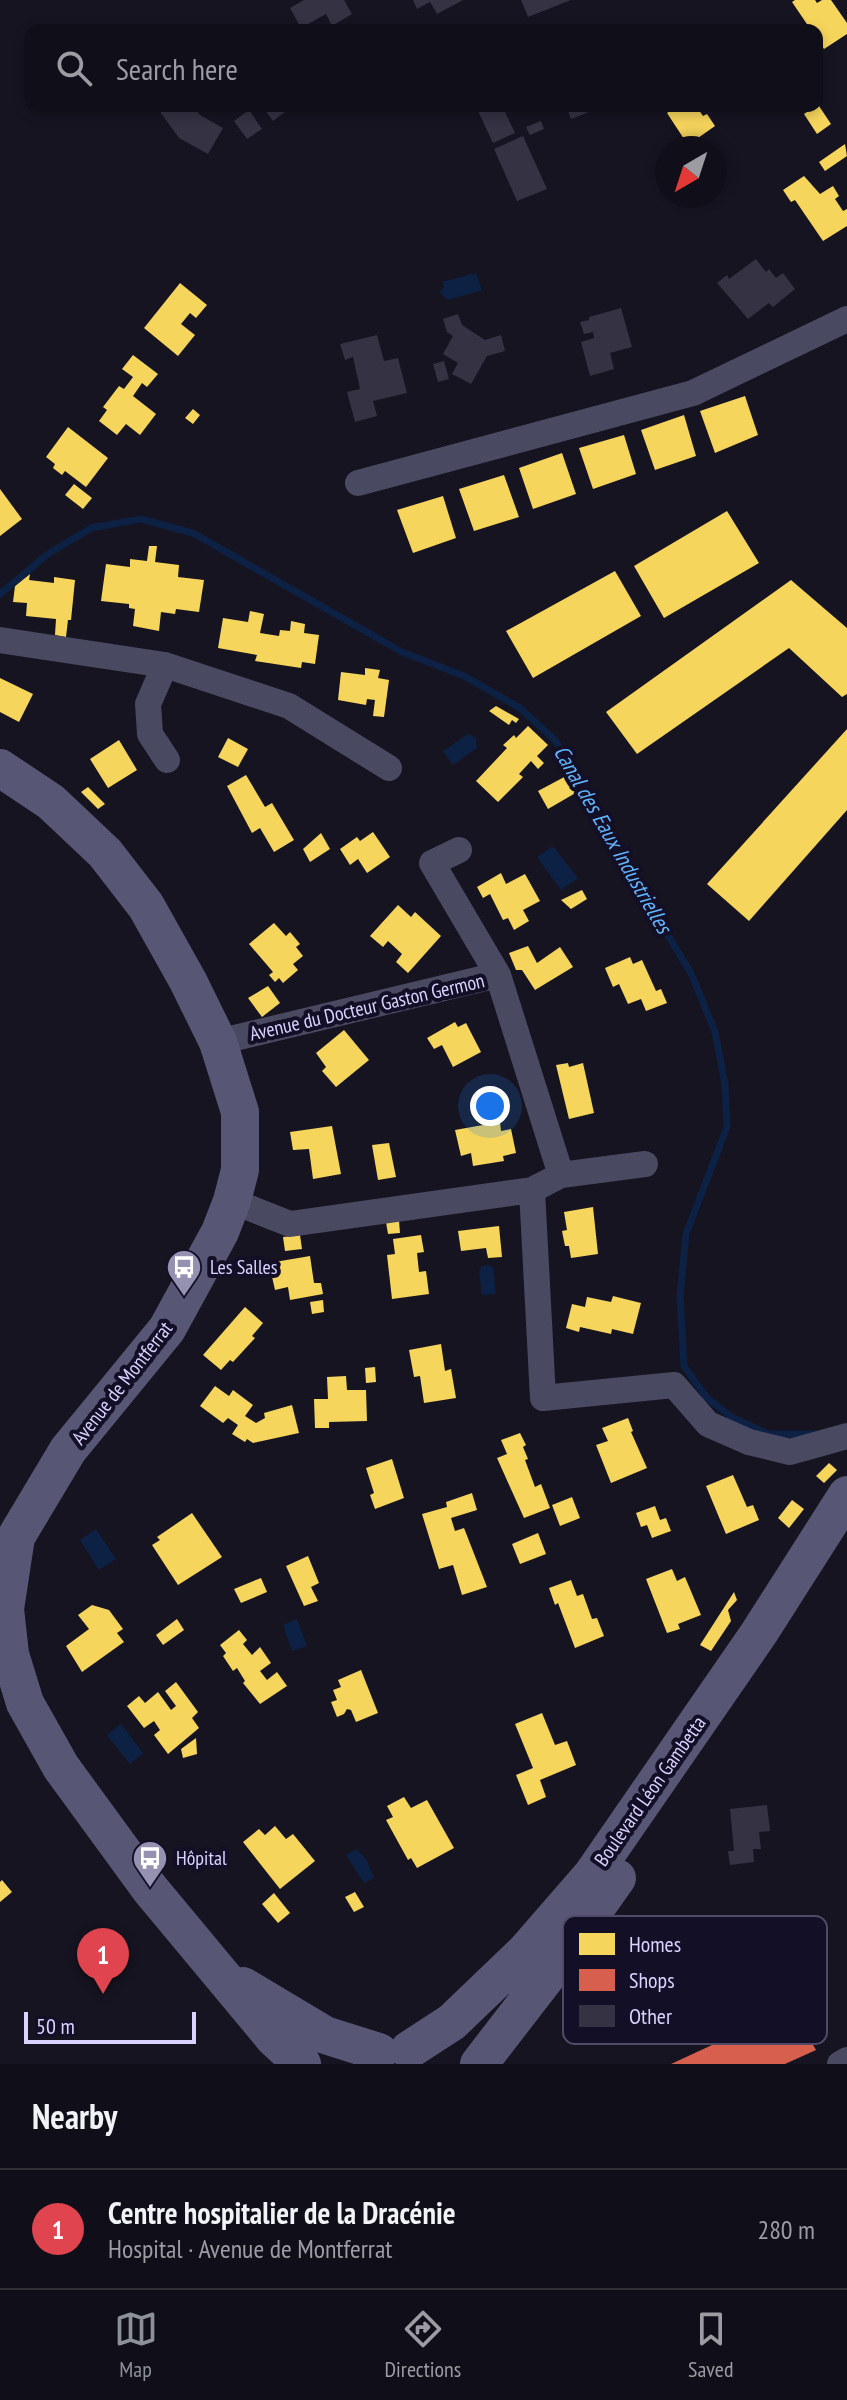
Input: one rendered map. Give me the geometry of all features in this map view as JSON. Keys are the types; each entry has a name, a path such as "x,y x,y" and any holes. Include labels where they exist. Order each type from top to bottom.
{"street":[{"path":"358,483 693,393 847,319"},
{"path":"0,640 165,665 289,706 389,768"},
{"path":"165,665 148,704 150,734 167,760"},
{"name":"Avenue de Montferrat","path":"0,768 51,802 105,853 146,906 218,1042 240,1112 240,1170 220,1232 167,1329 68,1450 8,1537 5,1609 10,1654 25,1703 61,1767 142,1878 216,1970 274,2038 302,2064"},
{"path":"459,850 432,863 498,975"},
{"name":"Avenue du Docteur Gaston Germon","path":"218,1042 498,975 561,1175"},
{"path":"232,1201 290,1224 532,1190 561,1175 645,1164"},
{"path":"532,1190 543,1398 674,1385 708,1424 749,1442 790,1452 847,1436"},
{"name":"Boulevard Léon Gambetta","path":"396,2057 463,2012 526,1951 592,1875 759,1633 847,1495"},
{"name":"Boulevard Léon Gambetta","path":"591,1916 652,1830 847,1538"},
{"name":"Boulevard Léon Gambetta","path":"479,2064 563,1955"},
{"path":"216,1970 325,2035 396,2057"},
{"path":"840,2064 847,2060"}],"water":[{"path":"476,273 482,290 448,300 440,293 444,286 442,282"},
{"path":"468,734 476,738 477,748 453,765 443,751"},
{"path":"553,846 578,878 561,890 537,857"},
{"path":"481,1266 493,1268 496,1294 482,1295 479,1270"},
{"path":"96,1529 116,1559 99,1570 80,1540"},
{"path":"297,1619 307,1646 292,1651 283,1625"},
{"path":"121,1724 143,1753 130,1764 107,1735"},
{"path":"357,1849 367,1861 374,1878 364,1883 346,1855"}],"building: Homes":[{"path":"831,0 847,23 847,34 824,49 823,24 807,24 792,2"},
{"path":"668,112 707,114 715,126 701,136 682,136"},
{"path":"823,112 831,124 817,134 804,114"},
{"path":"845,144 847,156 825,171 819,162"},
{"path":"804,176 820,194 833,186 839,196 835,199 843,211 847,209 847,226 823,241 795,200 791,202 783,190"},
{"path":"180,283 207,305 196,318 190,313 181,324 195,335 178,356 144,328"},
{"path":"133,355 158,374 147,387 142,383 133,396 156,414 140,435 126,424 117,435 99,421 107,410 103,407 119,386 124,389 133,377 122,369"},
{"path":"745,396 758,435 715,453 700,411"},
{"path":"193,409 200,415 193,424 185,418"},
{"path":"684,415 696,456 655,470 641,430"},
{"path":"68,427 108,458 86,487 65,471 62,475 46,457"},
{"path":"624,435 636,474 593,489 579,448"},
{"path":"562,453 576,494 533,509 519,468"},
{"path":"504,475 519,517 474,531 459,489"},
{"path":"74,484 92,498 83,509 65,495"},
{"path":"0,489 22,519 0,536"},
{"path":"443,496 456,538 413,553 397,510"},
{"path":"727,511 759,563 664,618 634,566"},
{"path":"149,546 157,546 155,562 179,565 178,577 204,580 199,612 176,609 175,614 161,612 159,631 133,626 135,609 129,608 129,604 101,601 106,564 130,567 130,559 147,561"},
{"path":"615,571 641,616 533,678 506,631"},
{"path":"30,574 29,580 54,583 54,577 75,580 66,637 55,635 56,619 26,616 27,603 13,602 15,586"},
{"path":"791,580 847,628 847,694 842,697 789,648 637,754 606,712"},
{"path":"250,611 264,614 260,633 279,636 280,630 290,631 291,621 305,624 304,633 319,635 315,664 302,662 301,668 255,661 257,655 218,648 223,618 248,622"},
{"path":"365,668 380,670 378,678 389,680 384,717 373,716 375,700 367,699 366,705 338,700 341,672 365,675"},
{"path":"0,678 33,694 19,722 0,712"},
{"path":"496,706 519,719 516,723 512,720 509,725 489,711"},
{"path":"528,726 548,745 537,756 544,763 538,769 531,761 519,774 523,777 498,802 476,781 507,748 503,745"},
{"path":"847,729 847,810 749,921 707,884"},
{"path":"228,738 248,749 238,767 218,757"},
{"path":"119,740 137,770 108,788 90,759"},
{"path":"246,775 265,807 272,803 294,840 274,852 260,828 252,833 227,786"},
{"path":"568,775 579,791 548,809 538,791"},
{"path":"88,787 105,804 98,809 81,792"},
{"path":"373,832 390,857 367,873 358,859 350,865 340,849 357,837 360,841"},
{"path":"321,833 330,849 310,862 303,849"},
{"path":"501,873 506,884 525,874 540,901 523,910 529,921 514,930 508,918 503,920 490,894 483,898 477,887"},
{"path":"582,890 587,899 571,909 561,900"},
{"path":"398,905 411,917 415,912 441,936 408,973 396,962 402,954 388,941 383,947 370,936"},
{"path":"274,923 286,936 290,932 300,944 296,947 303,956 293,964 298,970 283,983 279,978 275,982 269,975 273,972 249,944"},
{"path":"528,946 537,963 560,947 573,967 535,990 522,970 516,970 509,953"},
{"path":"630,957 633,964 642,960 656,991 661,989 667,1003 646,1011 641,999 628,1004 619,984 613,987 605,968"},
{"path":"268,986 280,1003 262,1017 248,998"},
{"path":"455,1022 458,1027 466,1023 481,1052 453,1067 442,1045 434,1049 427,1038"},
{"path":"344,1030 369,1060 336,1087 322,1071 326,1067 316,1053"},
{"path":"568,1063 569,1067 583,1063 594,1113 569,1119 556,1065"},
{"path":"500,1122 501,1131 511,1129 516,1153 503,1156 504,1161 473,1166 471,1153 461,1156 455,1130"},
{"path":"332,1126 341,1174 313,1179 309,1149 293,1150 290,1132"},
{"path":"389,1143 396,1177 378,1180 372,1145"},
{"path":"593,1207 598,1254 571,1258 562,1231 567,1230 564,1212"},
{"path":"399,1221 400,1233 388,1234 386,1222"},
{"path":"499,1226 502,1257 488,1258 486,1248 461,1251 458,1231"},
{"path":"300,1235 302,1249 285,1251 283,1237"},
{"path":"421,1235 424,1252 417,1253 419,1272 426,1271 429,1294 392,1299 387,1255 395,1254 393,1239"},
{"path":"310,1256 314,1283 321,1283 323,1294 290,1300 288,1287 275,1290 269,1263"},
{"path":"613,1296 641,1303 633,1334 612,1329 611,1334 580,1327 579,1332 566,1328 572,1304 585,1307 587,1297 611,1302"},
{"path":"323,1300 324,1312 312,1314 310,1302"},
{"path":"245,1307 263,1323 252,1336 255,1338 221,1370 203,1355"},
{"path":"441,1344 445,1371 451,1369 456,1398 424,1403 420,1376 414,1377 409,1350"},
{"path":"375,1367 376,1382 366,1383 365,1368"},
{"path":"346,1376 347,1390 366,1390 367,1421 329,1422 329,1428 315,1428 314,1399 328,1399 327,1377"},
{"path":"215,1386 229,1396 233,1390 253,1405 245,1416 256,1423 265,1418 264,1413 292,1405 299,1433 253,1443 247,1439 245,1442 232,1434 238,1425 228,1418 223,1423 200,1406"},
{"path":"628,1418 647,1468 611,1483 596,1445 608,1441 602,1428"},
{"path":"520,1433 526,1445 523,1447 528,1459 525,1460 535,1487 541,1484 550,1508 524,1518 497,1458 507,1454 501,1440"},
{"path":"392,1459 404,1498 375,1509 370,1495 374,1493 366,1468"},
{"path":"829,1463 837,1470 824,1483 816,1476"},
{"path":"733,1475 747,1507 753,1505 759,1520 726,1534 706,1486"},
{"path":"472,1493 477,1510 451,1518 455,1531 464,1528 487,1587 462,1595 453,1565 439,1569 422,1514 447,1507 446,1502"},
{"path":"572,1497 580,1518 560,1526 552,1505"},
{"path":"792,1500 804,1509 789,1528 778,1518"},
{"path":"655,1506 660,1520 666,1518 671,1531 652,1538 647,1525 641,1527 636,1513"},
{"path":"192,1513 222,1557 178,1585 152,1545 160,1540 157,1537"},
{"path":"538,1533 546,1554 520,1564 512,1544"},
{"path":"308,1556 319,1583 311,1587 318,1601 304,1606 286,1566"},
{"path":"672,1569 677,1581 685,1577 701,1615 678,1624 680,1629 667,1633 646,1579"},
{"path":"261,1578 267,1592 241,1603 234,1589"},
{"path":"571,1580 577,1596 583,1594 592,1619 597,1618 604,1636 575,1648 549,1588"},
{"path":"734,1592 737,1600 728,1610 731,1621 711,1651 700,1645"},
{"path":"92,1605 109,1610 123,1629 117,1633 124,1642 82,1672 66,1646 89,1629 78,1615"},
{"path":"177,1619 184,1630 163,1645 156,1635"},
{"path":"239,1630 247,1640 243,1644 252,1655 260,1647 271,1663 260,1671 267,1680 277,1672 287,1686 260,1704 243,1683 245,1681 237,1668 233,1671 223,1656 226,1653 220,1645"},
{"path":"361,1670 378,1713 356,1722 351,1710 347,1709 337,1717 331,1702 337,1700 333,1690 341,1687 338,1680"},
{"path":"176,1682 198,1712 192,1718 199,1728 168,1754 154,1735 160,1730 154,1721 144,1728 127,1706 139,1696 145,1703 158,1692 171,1710 176,1706 165,1691"},
{"path":"542,1713 555,1745 567,1741 576,1765 540,1780 546,1797 528,1805 516,1775 533,1768 515,1724"},
{"path":"196,1738 197,1754 183,1758 181,1749"},
{"path":"404,1797 411,1808 427,1800 454,1848 417,1868 411,1858 408,1860 386,1820 393,1817 387,1806"},
{"path":"275,1826 286,1839 293,1834 315,1861 280,1889 243,1842 259,1829 265,1835"},
{"path":"2,1880 12,1892 0,1902 0,1882"},
{"path":"355,1892 364,1907 354,1912 345,1897"},
{"path":"274,1893 290,1913 278,1923 262,1904"}],"building: Shops":[{"path":"714,2044 813,2044 816,2050 785,2064 671,2064"}],"building: Other":[{"path":"304,0 344,0 352,14 335,24 331,24 326,14 308,24 299,24 290,8"},
{"path":"413,0 463,0 437,14 430,2 417,9"},
{"path":"521,0 571,0 528,17"},
{"path":"160,112 198,112 223,128 208,154 179,138"},
{"path":"250,112 262,129 247,139 234,121"},
{"path":"266,112 285,112 273,121"},
{"path":"478,112 505,112 515,133 493,143"},
{"path":"568,112 589,112 571,119"},
{"path":"541,121 544,129 530,135 526,127"},
{"path":"523,136 547,189 517,201 494,149"},
{"path":"756,259 766,272 769,269 776,278 783,273 795,289 773,307 769,303 748,319 717,283 727,275 729,279"},
{"path":"621,308 632,347 610,353 614,369 590,376 581,342 594,338 593,332 584,334 580,322"},
{"path":"458,314 462,325 485,340 501,335 505,351 487,356 471,384 452,374 458,363 443,354 453,336 447,332 443,319"},
{"path":"377,335 384,361 398,358 407,393 373,401 377,416 355,422 347,392 360,389 353,357 345,360 340,344"},
{"path":"444,361 449,379 438,382 433,364"},
{"path":"767,1805 770,1831 759,1832 761,1849 753,1849 754,1862 730,1865 728,1851 734,1851 730,1809"}],"waterway":[{"name":"Canal des Eaux Industrielles","path":"0,594 48,554 91,528 141,519 193,533 402,652 464,676 520,708 555,740 620,845 655,914 691,973 715,1032 725,1084 727,1127 686,1234 680,1297 684,1366 707,1398 733,1418 768,1434 814,1434"}],"place":[{"name":"Les Salles","path":"184,1298"},
{"name":"Hôpital","path":"150,1889"},
{"name":"Centre hospitalier de la Dracénie","path":"103,1994"}]}
